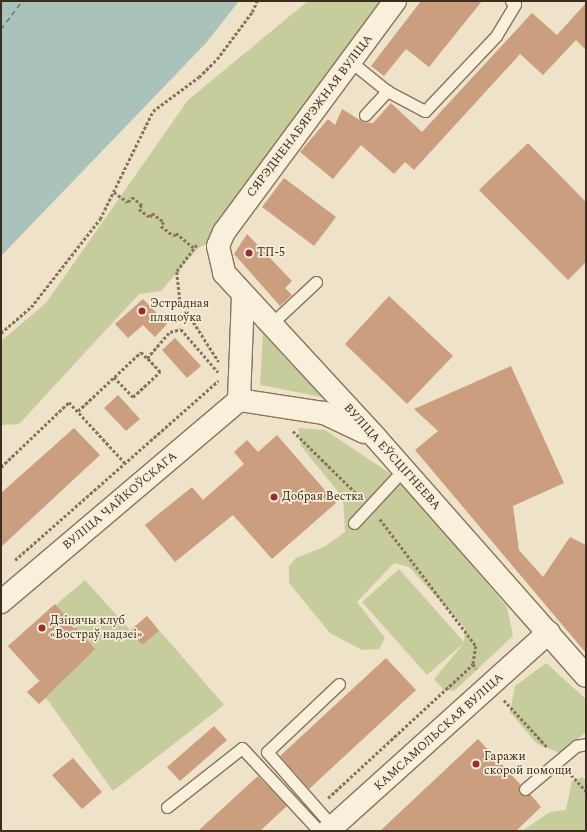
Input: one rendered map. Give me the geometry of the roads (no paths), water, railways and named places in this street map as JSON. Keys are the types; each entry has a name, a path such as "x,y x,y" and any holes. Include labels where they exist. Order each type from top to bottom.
{"street":[{"name":"СЯРЭДНЕНАБЯРЭЖНАЯ ВУЛІЦА","path":"224,232 395,1"},
{"name":"ВУЛІЦА ЕЎСЦІГНЕЕВА","path":"224,232 218,246 224,273 243,297 376,438 549,632 586,676"},
{"path":"243,297 238,400 324,412 376,438"},
{"name":"ВУЛІЦА ЧАЙКОЎСКАГА","path":"1,602 238,400"},
{"name":"КАМСАМОЛЬСКАЯ ВУЛІЦА","path":"327,830 491,686 549,632"}],"lane":[{"path":"350,61 387,90 425,111 496,36 515,4 512,1"},
{"path":"365,115 387,90"},
{"path":"270,325 316,282"},
{"path":"354,523 404,469"},
{"path":"327,830 317,808 267,752 339,684"},
{"path":"525,790 576,746 586,744"},
{"path":"168,807 242,748 327,830"}],"water":[{"path":"1,1 239,1 206,43 1,256"}],"place":[{"name":"ТП-5","path":"249,253"},
{"name":"Эстрадная пляцоўка","path":"142,311"},
{"name":"Добрая Вестка","path":"274,497"},
{"name":"Дзіцячы клуб «Востраў надзеі»","path":"42,628"},
{"name":"Гаражи скорой помощи","path":"476,764"}]}
